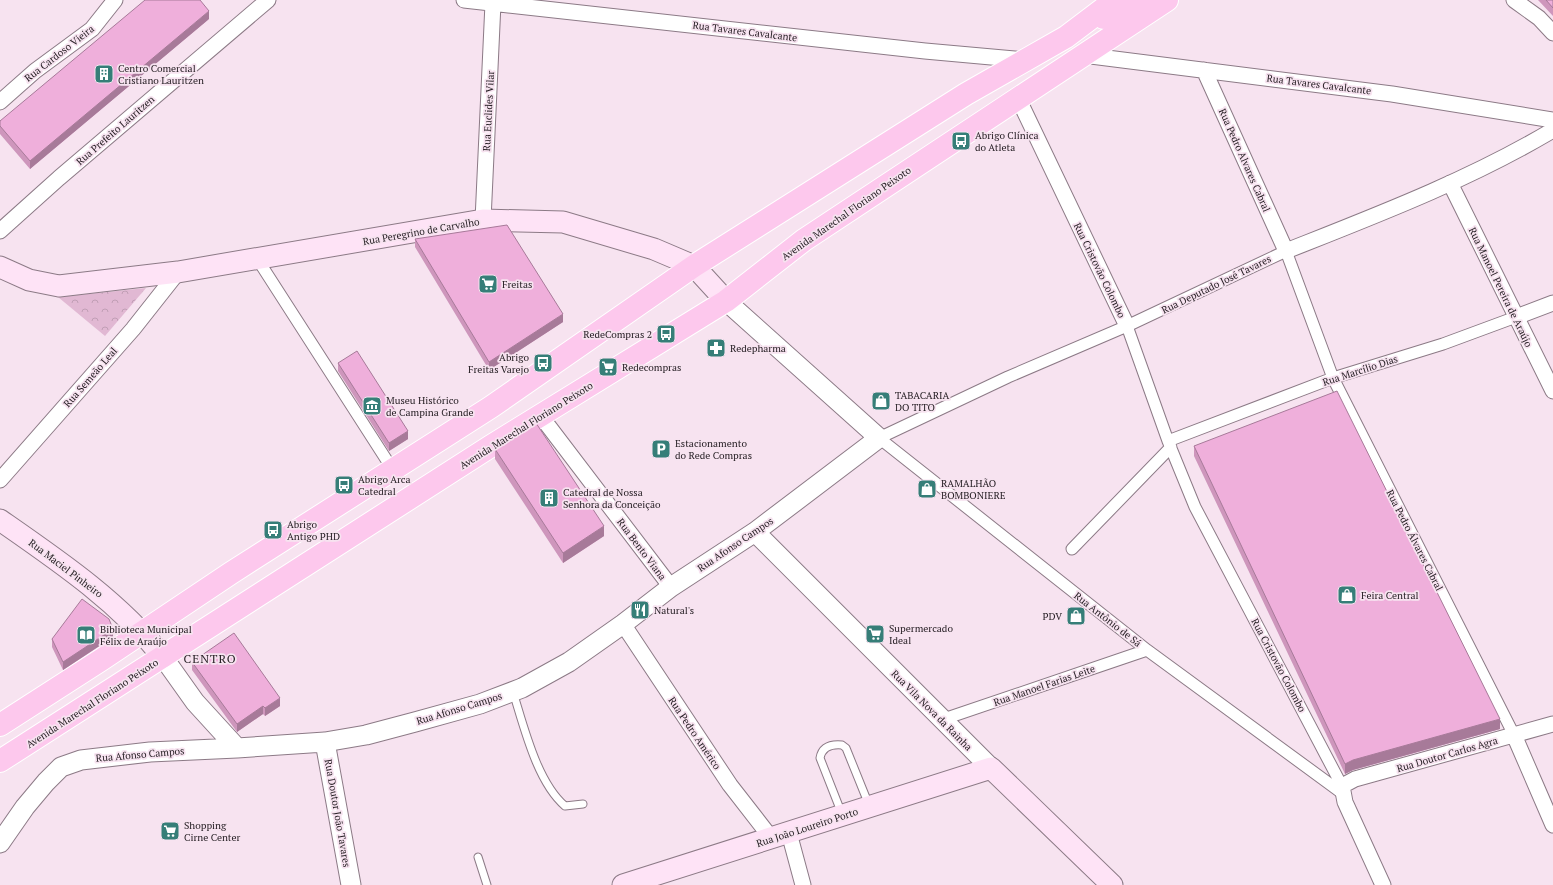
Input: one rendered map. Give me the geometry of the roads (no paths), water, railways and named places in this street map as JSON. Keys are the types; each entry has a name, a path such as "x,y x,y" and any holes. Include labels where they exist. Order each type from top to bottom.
{"main road":[{"path":"1066,37 1115,0"},
{"path":"0,725 38,702 231,573 393,470 595,336 694,266 966,94 1066,37 1136,0"},
{"name":"Avenida Marechal Floriano Peixoto","path":"0,761 540,415 726,301 804,240 934,152 1167,0"},
{"name":"Rua Peregrino de Carvalho","path":"0,267 29,280 59,286 178,272 258,260 483,220 563,222 654,249 694,266 726,301"},
{"name":"Rua Maciel Pinheiro","path":"0,520 92,586 143,631 163,657"},
{"name":"Rua João Loureiro Porto","path":"623,885 991,768"},
{"name":"Rua Vila Nova da Rainha","path":"991,768 1112,885"}],"street":[{"name":"Rua Cardoso Vieira","path":"0,102 36,71 92,29 115,0"},
{"name":"Rua Prefeito Lauritzen","path":"0,231 65,172 268,0"},
{"name":"Rua Tavares Cavalcante","path":"464,0 910,50 1026,60"},
{"path":"1514,0 1539,18 1553,33"},
{"name":"Rua Euclides Vilar","path":"483,220 493,3"},
{"name":"Rua Tavares Cavalcante","path":"1083,55 1392,94 1553,120"},
{"name":"Rua Pedro Alvares Cabral","path":"1204,70 1286,251"},
{"name":"Rua Cristovão Colombo","path":"1018,98 1127,326 1169,444 1195,507 1342,789 1383,885"},
{"name":"Rua Deputado José Tavares","path":"879,438 1008,377 1127,326 1286,251 1370,218 1450,183 1500,159 1553,130"},
{"name":"Rua Manoel Pereira de Araújo","path":"1450,183 1553,390"},
{"name":"Rua Pedro Álvares Cabral","path":"1286,251 1333,378 1514,735 1553,825"},
{"path":"258,260 393,470"},
{"name":"Rua Semeão Leal","path":"0,480 133,329 178,272"},
{"name":"Rua Peregrino de Carvalho","path":"726,301 879,438"},
{"name":"Rua Marcílio Dias","path":"1169,444 1333,378 1443,344 1553,303"},
{"name":"Rua Bento Viana","path":"540,415 671,587"},
{"name":"Rua Afonso Campos","path":"0,843 25,807 46,782 62,767 81,760 102,756 150,752 325,742 366,735 415,722 480,704 512,691 569,662 623,624 671,587 755,532 879,438"},
{"name":"Rua Antônio de Sá","path":"879,438 1147,650 1342,789"},
{"path":"1072,549 1169,444"},
{"name":"Rua Vila Nova da Rainha","path":"755,532 941,720 991,768"},
{"name":"Rua Pedro Américo","path":"623,624 730,785 780,836"},
{"name":"Rua Manoel Farias Leite","path":"941,720 1147,650"},
{"name":"Rua Maciel Pinheiro","path":"163,657 195,702 237,748"},
{"name":"Rua Doutor Carlos Agra","path":"1342,789 1355,779 1553,724"},
{"name":"Rua Doutor João Tavares","path":"325,742 352,885"},
{"path":"780,836 803,885"}],"lane":[{"path":"512,691 533,755 555,798 565,806 583,804"},
{"path":"843,816 820,758 821,752 827,746 842,745 846,748 870,806"},
{"path":"478,857 487,885"}],"place":[{"name":"Centro Comercial Cristiano Lauritzen","path":"104,74"},
{"name":"Abrigo Clínica do Atleta","path":"961,141"},
{"name":"Freitas","path":"488,284"},
{"name":"RedeCompras 2","path":"666,334"},
{"name":"Redepharma","path":"716,348"},
{"name":"Abrigo Freitas Varejo","path":"543,363"},
{"name":"Redecompras","path":"608,367"},
{"name":"TABACARIA DO TITO","path":"881,401"},
{"name":"Museu Histórico de Campina Grande","path":"372,406"},
{"name":"Estacionamento do Rede Compras","path":"661,449"},
{"name":"Abrigo Arca Catedral","path":"344,485"},
{"name":"RAMALHÃO BOMBONIERE","path":"927,489"},
{"name":"Catedral de Nossa Senhora da Conceição","path":"549,498"},
{"name":"Abrigo Antigo PHD","path":"273,530"},
{"name":"Feira Central","path":"1347,595"},
{"name":"Natural's","path":"640,610"},
{"name":"PDV","path":"1076,616"},
{"name":"Supermercado Ideal","path":"875,634"},
{"name":"Biblioteca Municipal Félix de Araújo","path":"86,635"},
{"name":"Shopping Cirne Center","path":"170,831"}],"district":[{"name":"CENTRO","path":"210,659"}]}
